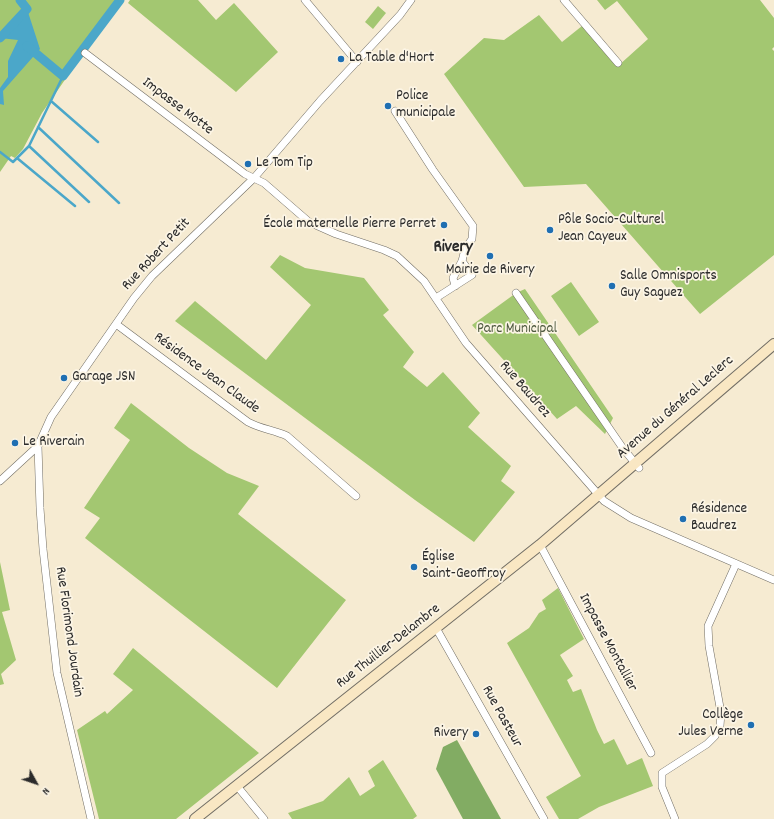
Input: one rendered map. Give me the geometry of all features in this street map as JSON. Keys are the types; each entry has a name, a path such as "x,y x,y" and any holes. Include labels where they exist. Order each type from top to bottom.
{"main road":[{"name":"Avenue du Général Leclerc","path":"598,494 637,465 774,344"},
{"name":"Rue Thuillier-Delambre","path":"195,819 540,545 598,494"}],"street":[{"path":"305,0 358,62"},
{"name":"Rue Robert Petit","path":"38,446 51,417 134,298 152,276 254,178 320,101 400,16 411,0"},
{"path":"564,0 618,63"},
{"name":"Impasse Motte","path":"85,54 245,174 254,178"},
{"path":"395,110 433,170 473,226 472,239 465,249 462,261 453,278 455,286"},
{"name":"Rue Baudrez","path":"254,178 264,182 309,222 336,234 384,250 397,256 424,281 466,343 604,501 631,518 736,564"},
{"path":"436,298 472,275 462,261"},
{"path":"516,293 637,465"},
{"name":"Résidence Jean Claude","path":"116,324 248,422 258,427 275,431 287,436 356,496"},
{"path":"0,481 38,446"},
{"name":"Rue Florimond Jourdain","path":"38,446 40,508 57,673 91,819"},
{"name":"Impasse Montallier","path":"540,545 651,753"},
{"path":"675,819 662,786 662,773 707,744 715,736 720,726 721,713 709,646 708,626 736,564 774,580"},
{"name":"Rue Pasteur","path":"436,628 544,819"},
{"path":"237,786 264,819"}],"green space":[{"path":"0,0 120,0 42,113 23,149 15,158 11,156 0,172"},
{"path":"130,0 198,0 216,20 234,3 278,52 236,92 128,3"},
{"path":"597,0 760,0 774,18 774,47 772,49 774,51 774,255 700,314 586,184 524,187 444,74 484,38 504,40 539,15 562,42 582,26 618,66 648,39 617,1 605,10"},
{"path":"378,6 386,13 373,29 365,22"},
{"path":"280,255 305,268 364,278 389,310 383,315 414,352 403,367 427,387 443,372 480,413 468,427 511,466 501,481 515,492 474,542 415,500 175,321 195,301 266,360 311,305 270,267"},
{"path":"571,282 599,322 579,336 551,296"},
{"name":"Parc Municipal","path":"525,289 613,418 605,434 576,406 557,419 472,325 516,293"},
{"path":"131,403 189,448 227,473 259,486 238,514 346,600 277,688 85,538 100,518 84,508 130,440 114,428"},
{"path":"0,562 10,610 2,612 16,660 1,674 4,684 0,685"},
{"path":"558,588 584,639 560,655 573,676 567,680 573,692 581,689 604,744 614,739 627,765 642,758 653,786 599,807 578,819 559,819 546,797 581,776 507,643 529,628 539,613 546,609 542,600"},
{"path":"133,648 259,753 176,819 99,819 77,730 105,711 107,714 133,690 113,674"},
{"path":"457,740 501,819 463,819 436,769 443,747"},
{"path":"383,760 417,816 413,819 292,819 288,813 323,801 349,777 360,796 375,786 368,771"}],"water":[{"path":"27,9 40,49 3,91 4,105 0,104 0,88 8,77 8,61 18,40 0,38"}],"waterway":[{"path":"0,38 27,9 20,0"},
{"path":"27,46 63,76 120,0"},
{"path":"0,152 13,162 29,146 63,76"},
{"path":"51,101 98,142"},
{"path":"38,127 119,203"},
{"path":"29,146 89,202"},
{"path":"17,158 75,206"}],"place":[{"name":"La Table d'Hort","path":"341,59"},
{"name":"Police municipale","path":"388,106"},
{"name":"Le Tom Tip","path":"248,164"},
{"name":"École maternelle Pierre Perret","path":"444,225"},
{"name":"Pôle Socio-Culturel Jean Cayeux","path":"550,230"},
{"name":"Mairie de Rivery","path":"490,256"},
{"name":"Salle Omnisports Guy Saguez","path":"612,286"},
{"name":"Garage JSN","path":"64,378"},
{"name":"Le Riverain","path":"15,443"},
{"name":"Résidence Baudrez","path":"683,519"},
{"name":"Église Saint-Geoffroy","path":"414,567"},
{"name":"Collège Jules Verne","path":"751,725"},
{"name":"Rivery","path":"476,734"}],"district":[{"name":"Rivery","path":"453,249"}]}
